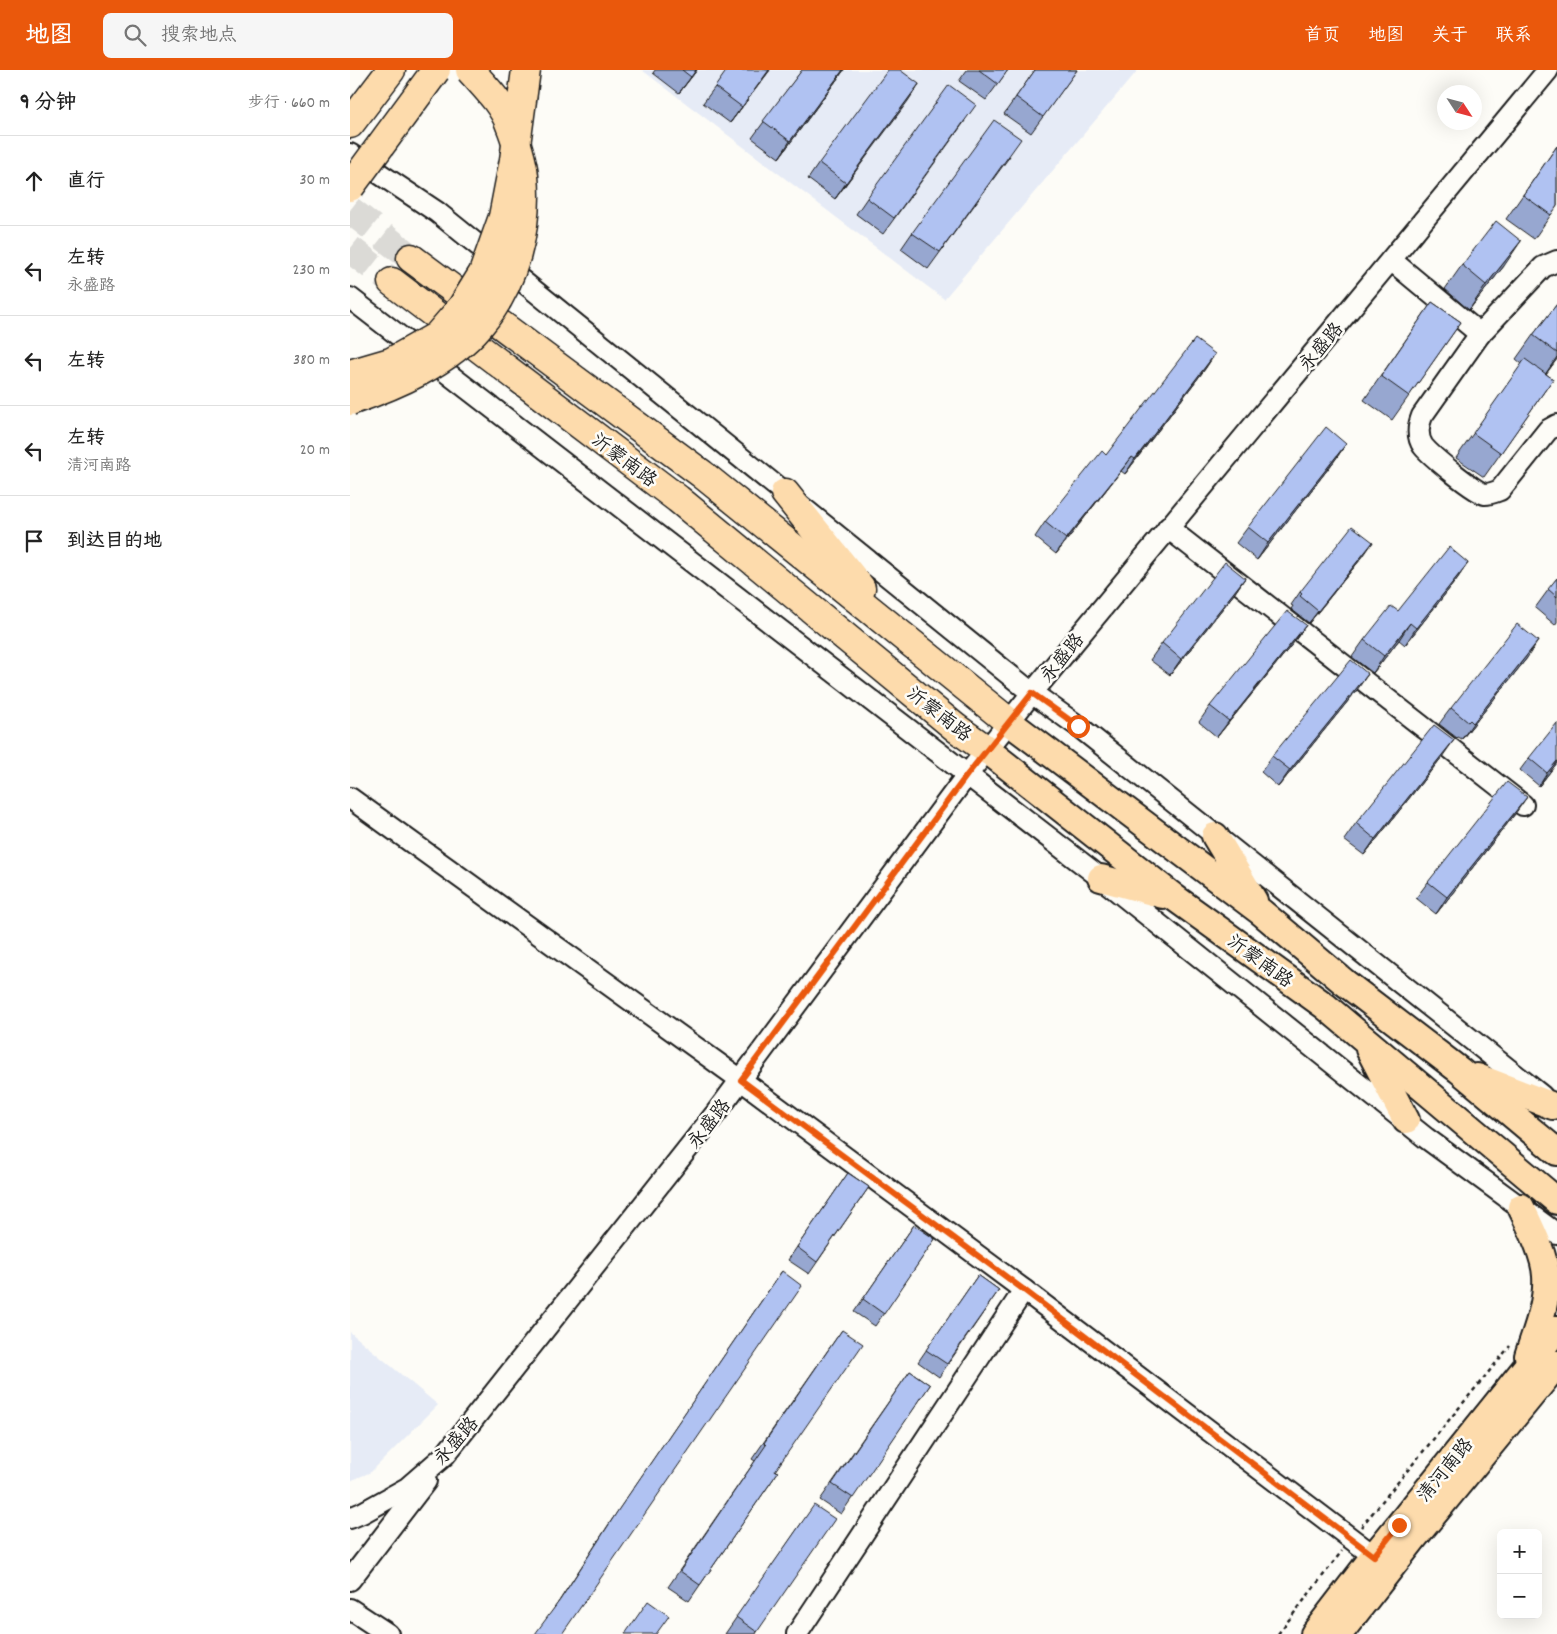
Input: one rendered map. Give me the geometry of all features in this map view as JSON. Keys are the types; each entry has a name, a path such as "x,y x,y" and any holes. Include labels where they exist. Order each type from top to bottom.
{"highway":[{"path":"350,93 367,70"},
{"path":"350,124 391,70"},
{"path":"350,186 436,70"},
{"path":"350,401 371,394 422,370 451,352 480,325 502,291 518,254 524,213 524,175 510,123 492,94 470,70"},
{"path":"350,374 391,362 437,336 462,307 483,274 502,217 514,160 526,70"},
{"name":"沂蒙南路","path":"411,258 702,474 1009,722"},
{"name":"沂蒙南路","path":"392,282 678,499 956,728 987,750"},
{"path":"785,493 895,630"}],"main road":[{"path":"350,107 378,70"},
{"path":"354,165 430,70"},
{"name":"沂蒙南路","path":"1009,722 1260,912 1344,982 1459,1070 1557,1152"},
{"name":"沂蒙南路","path":"987,750 1175,898 1325,1006 1557,1201"},
{"path":"1215,836 1260,912"},
{"path":"1102,878 1175,898"},
{"path":"1363,1037 1406,1120"},
{"path":"1459,1070 1555,1107"},
{"path":"1521,1207 1539,1248 1546,1276 1544,1304 1525,1369"},
{"name":"清河南路","path":"1314,1634 1374,1556 1557,1329"},
{"name":"清河南路","path":"1339,1634 1414,1538 1557,1364"},
{"path":"1523,1405 1557,1379"}],"street":[{"name":"永盛路","path":"350,1518 407,1488 445,1455 741,1080 967,775 1032,693 1548,70"},
{"path":"354,165 437,212 1032,693 1078,726 1555,1107"},
{"path":"1391,260 1480,334"},
{"path":"1557,261 1543,267 1480,334 1422,416 1417,429 1423,446 1468,485 1484,494 1500,490 1548,430 1557,425"},
{"path":"350,298 1102,878 1406,1120 1426,1138 1557,1234"},
{"path":"1168,528 1523,805"},
{"path":"350,798 741,1080 1024,1290 1374,1556"},
{"path":"797,1634 1024,1290"},
{"path":"350,1580 445,1455"},
{"path":"350,1609 388,1634"}],"path":[{"path":"1278,1634 1351,1540 1513,1342"}],"shaded area":[{"path":"642,70 1138,70 944,299"},
{"path":"350,1332 438,1405 371,1472 350,1481"}],"building":[{"path":"682,70 696,70 691,77"},
{"path":"727,70 769,70 742,107 715,87"},
{"path":"802,70 843,70 790,141 763,121"},
{"path":"888,70 900,70 919,84 846,183 819,163"},
{"path":"979,70 1008,70 998,84"},
{"path":"1035,70 1077,70 1043,117 1016,97"},
{"path":"949,85 976,105 894,218 867,198"},
{"path":"994,120 1021,139 940,252 912,233"},
{"path":"1557,146 1557,206 1551,215 1523,195"},
{"path":"1496,221 1521,241 1486,285 1462,265"},
{"path":"1432,302 1461,322 1409,396 1381,376"},
{"path":"1557,304 1557,353 1533,335"},
{"path":"1195,339 1215,354 1135,459 1132,457 1066,539 1045,522 1102,451 1106,455"},
{"path":"1525,359 1553,379 1501,453 1473,433"},
{"path":"1326,427 1346,444 1268,543 1248,527"},
{"path":"1352,526 1373,542 1318,611 1300,596 1302,594 1300,592"},
{"path":"1449,547 1468,563 1416,628 1410,623 1384,656 1364,640 1391,606 1398,611"},
{"path":"1225,562 1245,578 1181,659 1162,643"},
{"path":"1557,578 1557,597 1548,589"},
{"path":"1287,611 1306,625 1229,721 1210,706"},
{"path":"1517,624 1538,641 1473,723 1470,720 1468,722 1451,708"},
{"path":"1351,660 1368,674 1290,770 1272,756"},
{"path":"1557,723 1557,761 1547,773 1529,758"},
{"path":"1434,725 1454,740 1375,839 1356,823"},
{"path":"1507,782 1527,797 1447,897 1428,882"},
{"path":"848,1173 869,1187 817,1262 797,1247"},
{"path":"914,1225 935,1239 884,1314 863,1299"},
{"path":"782,1271 802,1286 562,1634 535,1634 560,1600 619,1509"},
{"path":"978,1275 999,1290 947,1364 926,1350"},
{"path":"842,1330 863,1344 775,1471 778,1472 700,1585 680,1571 766,1445 764,1443"},
{"path":"910,1371 930,1385 853,1498 832,1484"},
{"path":"814,1505 835,1519 757,1632 736,1617"},
{"path":"648,1601 669,1616 656,1634 625,1634"}],"tunnel":[{"path":"350,210 411,258"},
{"path":"350,249 392,282"}],"route":[{"path":"1078,726 1032,693 967,775 741,1080 1024,1290 1374,1556 1399,1525"}]}
